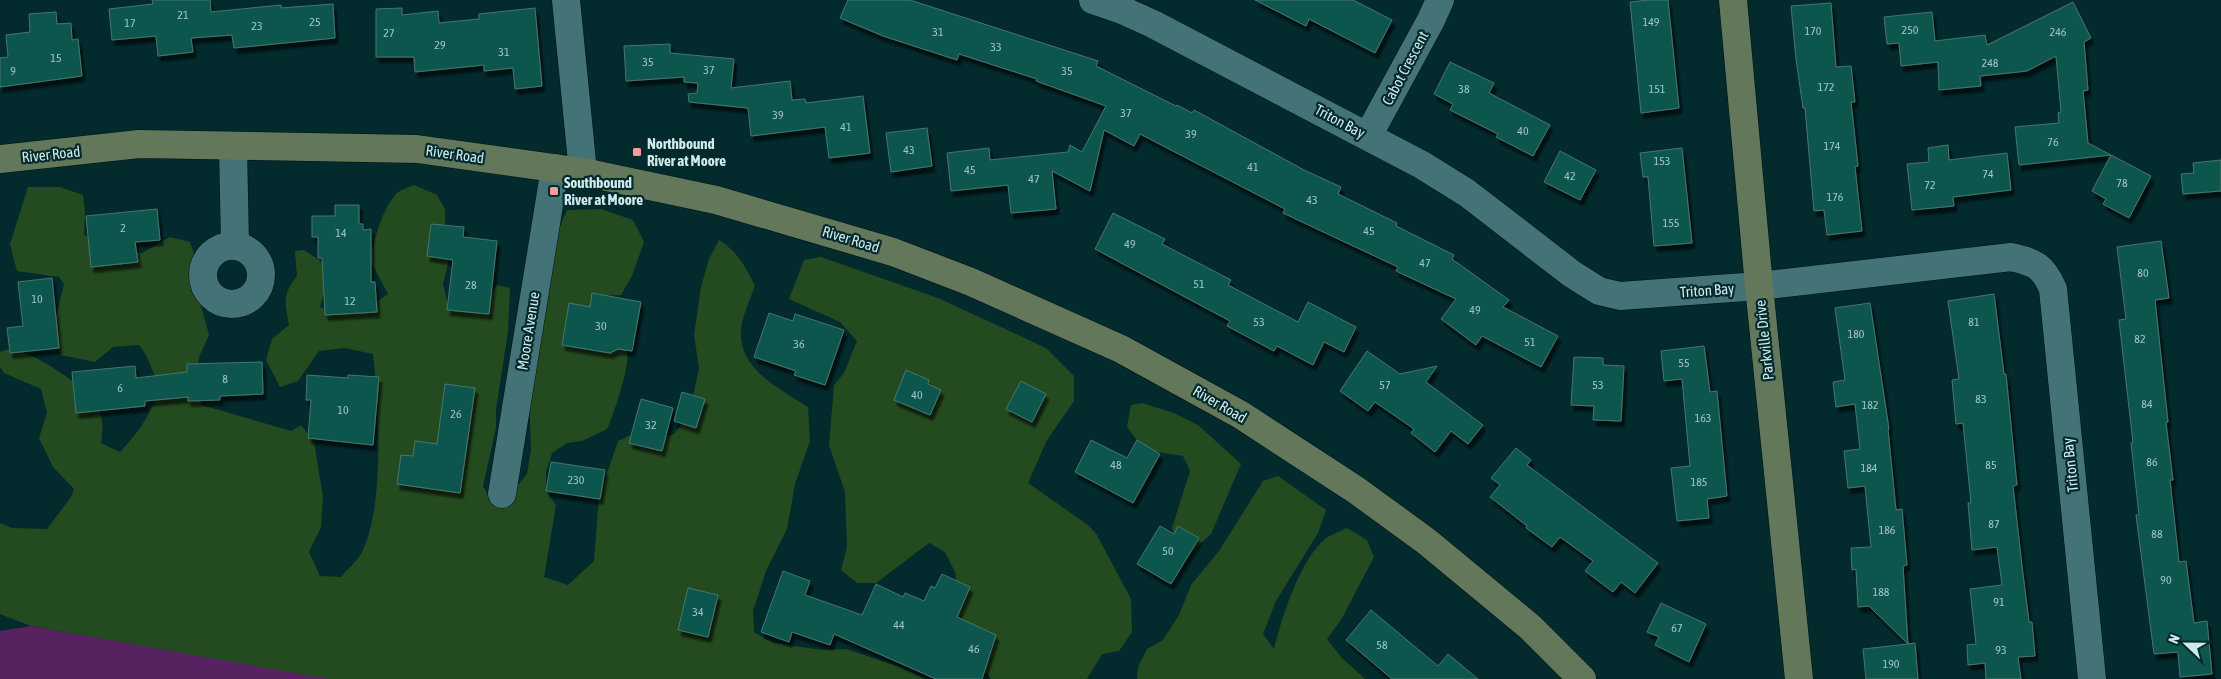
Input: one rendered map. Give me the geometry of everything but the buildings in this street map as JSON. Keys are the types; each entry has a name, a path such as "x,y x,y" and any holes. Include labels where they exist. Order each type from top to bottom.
{"street":[{"path":"566,0 584,172"},
{"name":"Triton Bay","path":"1093,0 1153,24 1368,136 1468,193 1572,274 1599,291 1620,296 1759,286 2011,256 2030,261 2046,273 2053,289 2092,679"},
{"name":"Cabot Crescent","path":"1368,136 1440,0"},
{"name":"Parkville Drive","path":"1733,0 1759,286 1799,679"},
{"name":"River Road","path":"0,159 139,144 417,149 584,172 716,200 893,252 971,282 1121,349 1241,415 1356,490 1426,541 1530,627 1582,679"},
{"path":"233,146 235,245"},
{"name":"Moore Avenue","path":"502,494 555,168"}],"green space":[{"path":"414,185 437,195 445,209 445,235 450,255 443,284 448,305 487,300 497,285 510,288 508,332 496,409 496,428 483,486 491,501 504,502 527,474 531,450 529,393 550,249 567,210 601,209 633,220 644,242 632,276 621,295 593,296 625,346 627,354 626,369 617,403 607,429 582,441 567,443 552,453 546,472 546,491 556,505 544,577 568,585 594,561 599,497 618,441 635,433 653,441 674,434 689,415 699,368 694,335 701,287 709,259 719,240 731,249 740,260 755,286 741,330 742,344 746,356 753,367 763,376 808,407 810,441 795,484 787,529 766,571 753,611 754,632 773,643 822,650 846,649 898,666 926,679 325,679 31,626 0,614 0,523 12,528 47,529 71,497 74,489 53,467 39,438 47,413 41,389 4,373 0,367 0,352 11,349 31,355 69,378 80,387 95,402 100,412 102,427 101,443 120,452 144,422 160,388 146,355 139,345 113,347 95,362 61,355 52,334 64,284 59,277 17,271 10,244 28,187 60,187 83,195 85,212 84,235 113,250 142,253 170,237 190,242 200,270 201,306 209,335 200,355 192,384 202,405 291,431 301,425 314,442 323,497 321,527 309,552 320,576 341,577 361,554 369,535 374,511 377,484 378,428 373,354 345,348 319,351 298,381 280,387 266,360 272,339 289,325 286,299 289,288 297,276 295,251 304,250 324,263 324,292 320,307 334,314 374,304 388,294 370,260 379,225 386,208 396,194"},
{"path":"821,257 938,298 1046,348 1074,376 1074,401 1047,440 1028,483 1088,525 1097,535 1131,599 1132,632 1119,651 1102,654 1087,679 991,679 952,623 956,574 945,552 929,543 876,583 857,583 841,570 847,547 845,492 829,445 834,385 844,373 857,341 840,322 789,299 804,260"},
{"path":"1142,403 1174,413 1198,425 1241,464 1211,534 1182,561 1172,528 1190,471 1183,456 1152,451 1149,456 1127,427 1131,405"},
{"path":"1278,476 1326,510 1318,533 1276,601 1263,634 1274,649 1293,589 1308,560 1326,538 1347,528 1367,540 1374,557 1341,620 1327,639 1341,657 1365,679 1137,679 1138,667 1147,649 1163,640 1179,615 1191,585 1219,551 1263,481"}],"shaded area":[{"path":"31,626 329,679 0,679 0,631"}],"place":[{"name":"Northbound River at Moore","path":"637,152"},
{"name":"Southbound River at Moore","path":"554,191"}]}
